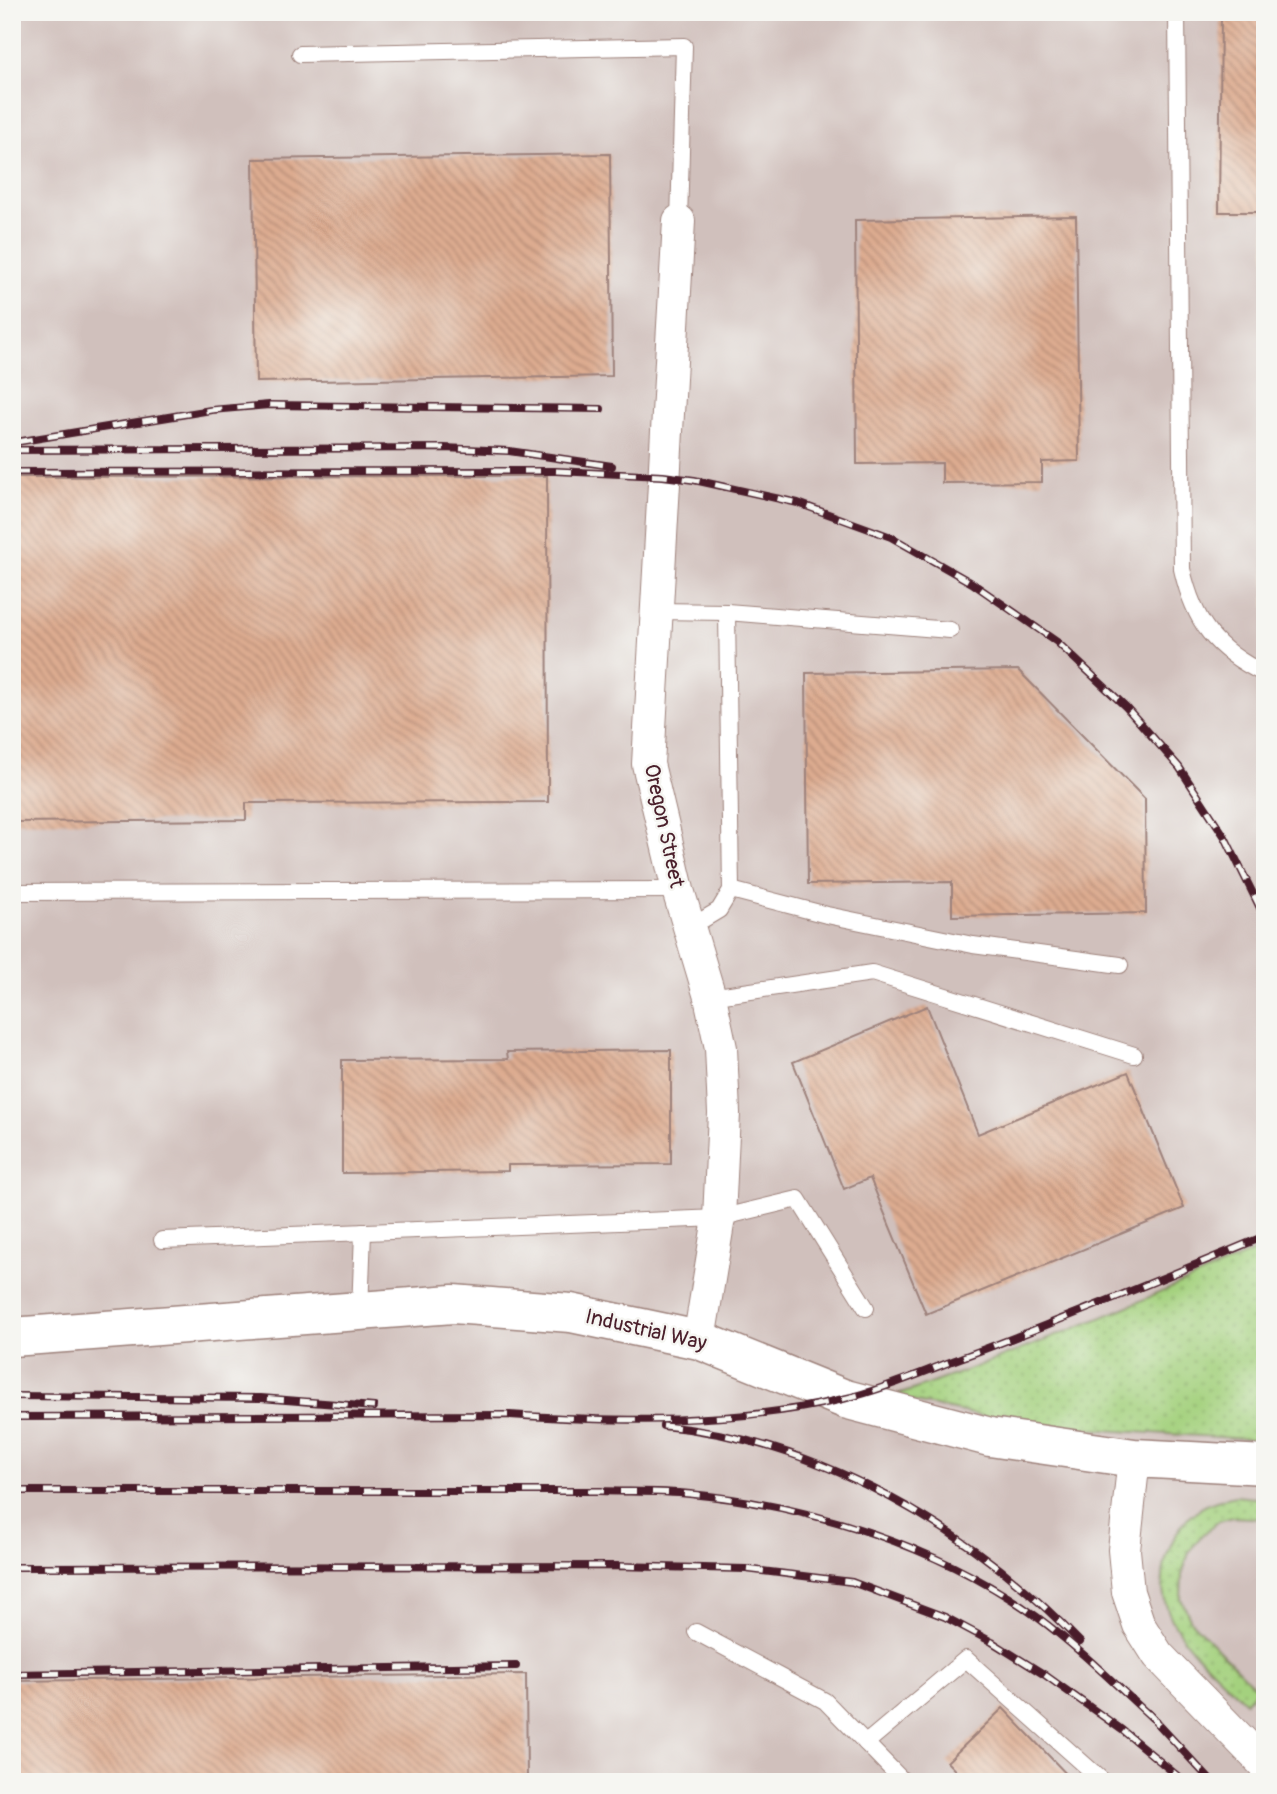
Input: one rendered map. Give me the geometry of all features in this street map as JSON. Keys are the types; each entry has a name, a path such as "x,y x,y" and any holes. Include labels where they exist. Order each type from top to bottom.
{"street":[{"name":"Oregon Street","path":"679,221 648,764 678,890 710,997 720,1048 724,1114 719,1218 699,1340"},
{"name":"Industrial Way","path":"12,1337 453,1304 571,1313 699,1340 856,1402 990,1437 1134,1458 1265,1465"},
{"path":"1134,1458 1124,1550 1128,1592 1139,1625 1158,1655 1265,1765"}],"lane":[{"path":"1177,12 1182,569 1190,602 1205,630 1247,665 1265,674"},
{"path":"300,54 684,46 679,221"},
{"path":"656,611 727,612 950,630"},
{"path":"689,928 719,910 731,890 727,612"},
{"path":"12,892 678,890"},
{"path":"731,890 827,915 973,945 1120,965"},
{"path":"710,997 872,974 1134,1055"},
{"path":"162,1240 719,1218 798,1199 866,1308"},
{"path":"360,1311 363,1232"},
{"path":"696,1632 825,1701 904,1782"},
{"path":"866,1743 966,1660 1104,1782"}],"shaded area":[{"path":"12,12 1265,12 1265,1782 12,1782"}],"green space":[{"path":"1265,1247 1265,1440 1010,1422 892,1397 1033,1345"},
{"path":"1235,1496 1265,1499 1265,1519 1233,1517 1219,1521 1202,1535 1189,1552 1182,1575 1181,1599 1191,1621 1257,1689 1245,1702 1192,1649 1178,1631 1168,1611 1163,1590 1164,1566 1173,1540 1184,1522 1206,1505"}],"building":[{"path":"1221,12 1265,12 1265,212 1219,212"},
{"path":"610,154 612,376 256,382 253,159"},
{"path":"1076,216 1079,461 1042,462 1042,482 942,483 942,463 857,464 855,220"},
{"path":"547,476 548,802 246,803 246,820 12,822 12,477"},
{"path":"1018,670 1145,799 1146,913 952,916 952,882 808,884 806,673"},
{"path":"927,1006 978,1134 1128,1072 1184,1208 926,1314 870,1178 844,1189 793,1062"},
{"path":"671,1050 671,1164 508,1165 508,1171 342,1173 342,1060 508,1059 507,1052"},
{"path":"526,1674 527,1782 12,1782 12,1681"},
{"path":"1003,1708 1074,1782 966,1782 947,1762"}],"railway":[{"path":"16,442 211,410 269,405 601,409"},
{"path":"12,450 444,448 509,451 612,466"},
{"path":"12,472 556,471 694,480 798,503 891,537 972,583 1057,642 1126,707 1179,767 1225,837 1265,918"},
{"path":"12,1417 510,1415 636,1420 761,1413 843,1399 892,1384 1047,1325 1265,1236"},
{"path":"12,1396 261,1398 374,1407"},
{"path":"663,1426 721,1435 779,1450 835,1471 890,1497 942,1528 992,1563 1038,1601 1080,1642"},
{"path":"12,1491 656,1492 690,1494 780,1508 826,1519 916,1550 999,1592 1067,1641 1152,1718"},
{"path":"12,1567 615,1566 746,1569 852,1582 945,1617 992,1642 1045,1675 1122,1730 1185,1782"},
{"path":"12,1674 516,1666"},
{"path":"1148,1713 1212,1782"}]}
